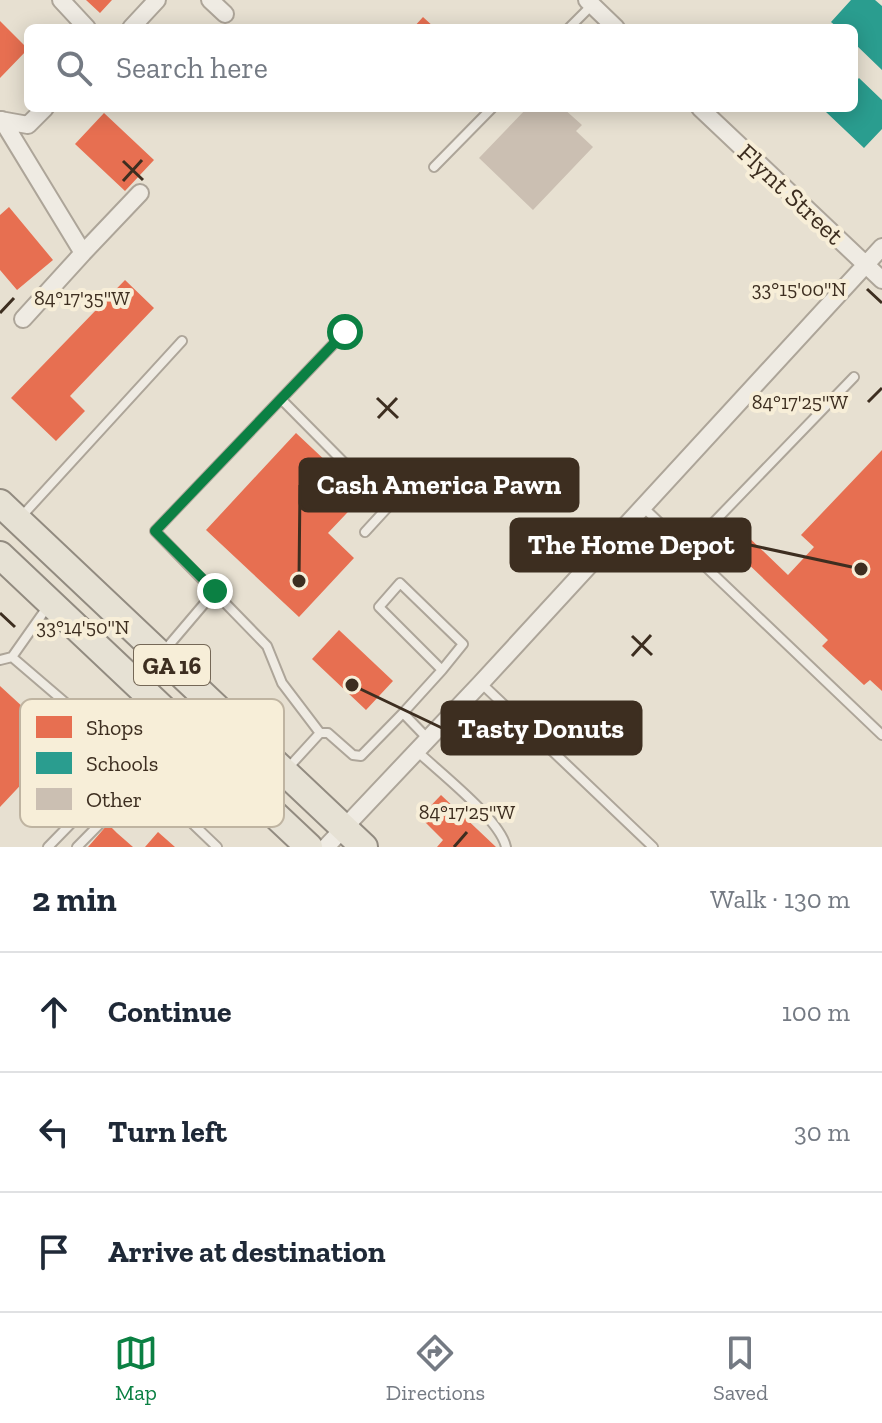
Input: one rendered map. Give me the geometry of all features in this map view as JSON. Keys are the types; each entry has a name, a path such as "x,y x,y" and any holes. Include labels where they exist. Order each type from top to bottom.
{"main road":[{"name":"GA 16","path":"9,512 208,699"},
{"name":"GA 16","path":"0,555 153,699"},
{"name":"GA 16","path":"285,772 364,847"},
{"name":"GA 16","path":"284,823 309,847"}],"street":[{"path":"61,0 83,24"},
{"path":"135,24 157,0"},
{"path":"210,0 225,14"},
{"path":"589,2 612,24"},
{"path":"1,120 28,125 41,112"},
{"name":"Flynt Street","path":"704,112 882,280"},
{"path":"1,120 83,253"},
{"path":"23,319 140,193"},
{"path":"326,847 882,247"}],"lane":[{"path":"572,24 589,2"},
{"path":"434,167 488,112"},
{"path":"320,733 282,683 267,646 155,531 345,332"},
{"path":"9,512 182,341"},
{"path":"687,550 854,377"},
{"path":"281,399 388,507 365,532"},
{"path":"643,507 882,735"},
{"path":"285,772 320,733 328,733 353,755 361,756 403,713 442,670 463,644 400,583 379,607 442,670"},
{"path":"161,655 215,591"},
{"path":"0,660 12,657 51,602"},
{"path":"12,657 61,699"},
{"path":"481,683 653,847"},
{"path":"403,713 422,745 502,834 506,847"},
{"path":"48,847 68,827"},
{"path":"77,847 97,827"},
{"path":"196,827 217,847"}],"building: Shops":[{"path":"86,0 112,0 100,13"},
{"path":"423,17 431,24 417,24"},
{"path":"0,21 24,45 24,53 0,78"},
{"path":"104,113 154,160 125,191 75,144"},
{"path":"9,207 53,260 17,290 0,270 0,215"},
{"path":"125,280 154,308 70,396 85,411 56,441 11,398"},
{"path":"296,433 363,496 328,533 354,558 299,617 206,530"},
{"path":"882,450 882,691 870,680 864,685 822,646 828,640 724,541 738,527 788,575 814,547 801,535"},
{"path":"339,630 393,681 366,710 312,659"},
{"path":"0,686 20,704 20,786 0,807"},
{"path":"441,795 496,847 437,847 443,840 420,817"},
{"path":"105,827 111,827 133,847 88,847"},
{"path":"158,832 175,847 145,847"}],"building: Schools":[{"path":"851,0 875,0 882,6 882,70 858,47 858,24 831,22"},
{"path":"858,79 882,100 882,129 864,148 826,112 858,112"}],"building: Other":[{"path":"523,112 567,112 582,125 576,131 593,147 533,210 479,158"}],"place":[{"name":"The Home Depot","path":"861,569"},
{"name":"Cash America Pawn","path":"299,581"},
{"name":"Tasty Donuts","path":"352,685"}],"route":[{"path":"215,591 155,531 345,332"}]}
